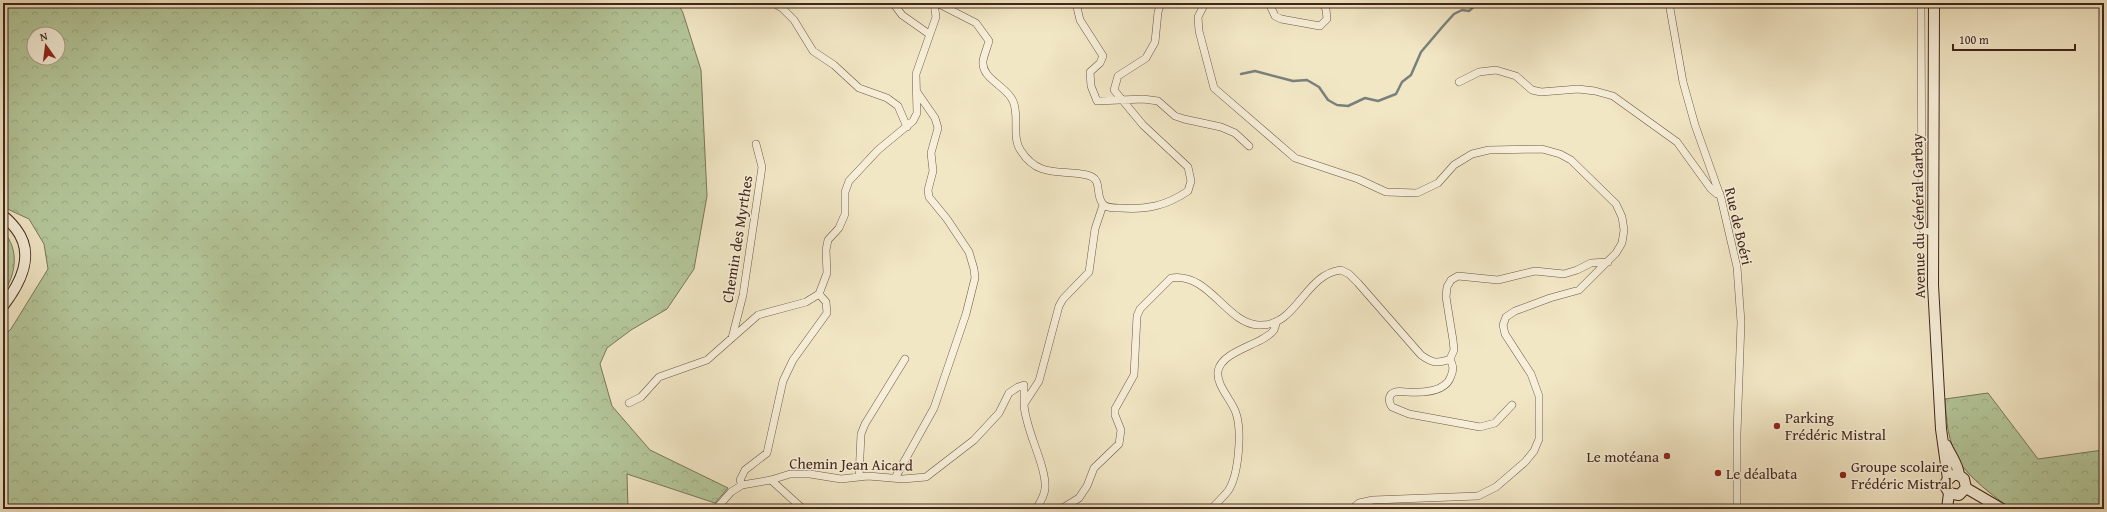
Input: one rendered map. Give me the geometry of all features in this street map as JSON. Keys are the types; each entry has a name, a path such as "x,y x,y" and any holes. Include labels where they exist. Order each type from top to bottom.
{"main road":[{"name":"Avenue du Général Garbay","path":"1934,3 1932,232 1941,429 1948,479"},
{"path":"3,216 21,236 26,255 24,269 18,283 3,306"},
{"name":"Avenue du Général Garbay","path":"1941,429 1951,456 1958,466 1959,475"},
{"path":"1947,509 1949,493 1946,485 1948,479 1953,475 1959,475 1965,481 1966,488"},
{"path":"1949,493 1959,495 1966,488"},
{"path":"1966,488 2002,509"}],"street":[{"path":"774,3 782,8 794,20 813,51 834,65 859,88 887,98 898,106 906,127"},
{"path":"893,3 902,15 929,34"},
{"path":"629,403 641,397 659,377 707,360 758,315 806,302 819,294 827,273 826,250 828,240 839,228 845,214 845,192 849,181 878,150 906,127 917,113 916,74 936,17 934,3"},
{"path":"937,3 976,23 989,41 983,62 984,68 987,75 1008,93 1014,101 1017,138 1020,150 1028,159 1041,168 1057,173 1086,174 1093,177 1098,183 1099,198 1103,205 1108,207 1140,210 1158,207 1176,199 1188,191 1191,181 1188,167 1143,125 1114,90 1118,76 1146,58 1155,42 1158,12 1161,3"},
{"path":"1076,3 1080,20 1103,56 1100,63 1090,72 1091,86 1097,101 1143,99 1158,101 1175,116 1220,126 1234,133 1249,146"},
{"path":"1205,3 1198,17 1199,31 1214,88 1295,158 1358,179 1386,192 1417,193 1438,183 1454,165 1472,154 1489,150 1542,149 1560,154 1571,160 1616,204 1622,217 1624,230 1622,243 1608,262 1579,290 1544,300 1506,317 1503,325 1505,334 1531,374 1539,396 1539,439 1534,451 1525,462 1496,487 1478,496 1373,500 1359,503 1352,509"},
{"path":"1269,3 1276,16 1280,19 1320,26 1327,19 1328,14 1322,3"},
{"name":"Rue de Boéri","path":"1669,3 1678,59 1694,125 1720,194 1737,267 1741,322 1737,509"},
{"path":"1921,3 1922,222 1923,230 1932,232"},
{"path":"1459,82 1479,72 1496,70 1516,76 1532,90 1541,92 1578,89 1595,91 1612,96 1678,142 1711,189 1717,194 1720,194"},
{"path":"895,478 934,408 964,322 975,278 974,268 969,252 947,219 929,198 928,193 933,166 931,154 938,128 935,118 916,91"},
{"name":"Chemin des Myrthes","path":"732,338 744,295 762,167 756,144"},
{"path":"1036,509 1043,498 1044,480 1027,421 1024,404 1039,381 1059,306 1063,299 1088,272 1094,229 1103,205"},
{"path":"1061,509 1079,498 1087,486 1094,468 1119,444 1121,430 1115,415 1115,409 1125,394 1134,375 1137,316 1140,309 1156,295 1171,278 1187,279 1205,288 1245,322 1257,325 1277,321 1287,315 1316,281 1325,274 1341,270 1349,274 1358,283 1421,355 1429,360 1440,363 1450,359 1454,350 1446,297 1447,287 1451,280 1458,276 1498,280 1535,271 1564,274 1577,270 1590,263 1608,262"},
{"path":"716,509 731,492 742,485 740,480 745,470 767,453 783,382 793,360 827,313 826,302 819,294"},
{"path":"1211,509 1229,490 1235,473 1238,449 1236,412 1220,384 1218,371 1225,359 1273,331 1277,321"},
{"path":"860,477 861,434 865,424 905,359"},
{"path":"1450,359 1454,366 1450,382 1445,386 1416,392 1396,392 1390,395 1389,400 1392,407 1409,414 1480,427 1495,423 1512,405"},
{"name":"Chemin Jean Aicard","path":"742,485 771,480 790,474 810,474 841,479 860,477 916,479 926,477 984,432 1000,413 1009,393 1021,385 1024,385 1024,404"},
{"path":"771,480 803,509"}],"green space":[{"path":"3,3 678,3 683,13 701,70 707,196 694,269 667,309 631,330 607,348 600,364 612,406 650,450 728,488 715,503 627,474 628,509 3,509 3,336 11,329 48,269 44,244 29,219 3,207"},
{"path":"3,231 12,246 14,262 11,278 3,294"},
{"path":"1988,393 2038,459 2103,450 2104,509 2011,509 1969,474 1959,461 1952,446 1947,423 1945,399"}],"waterway":[{"path":"1241,74 1255,71 1293,81 1307,80 1319,87 1328,100 1337,105 1348,106 1365,98 1378,101 1396,94 1402,82 1411,75 1421,52 1454,14 1462,10 1469,11 1478,3"}],"place":[{"name":"Parking Frédéric Mistral","path":"1777,426"},
{"name":"Le motéana","path":"1667,456"},
{"name":"Le déalbata","path":"1718,473"},
{"name":"Groupe scolaire Frédéric Mistral","path":"1843,475"}]}
